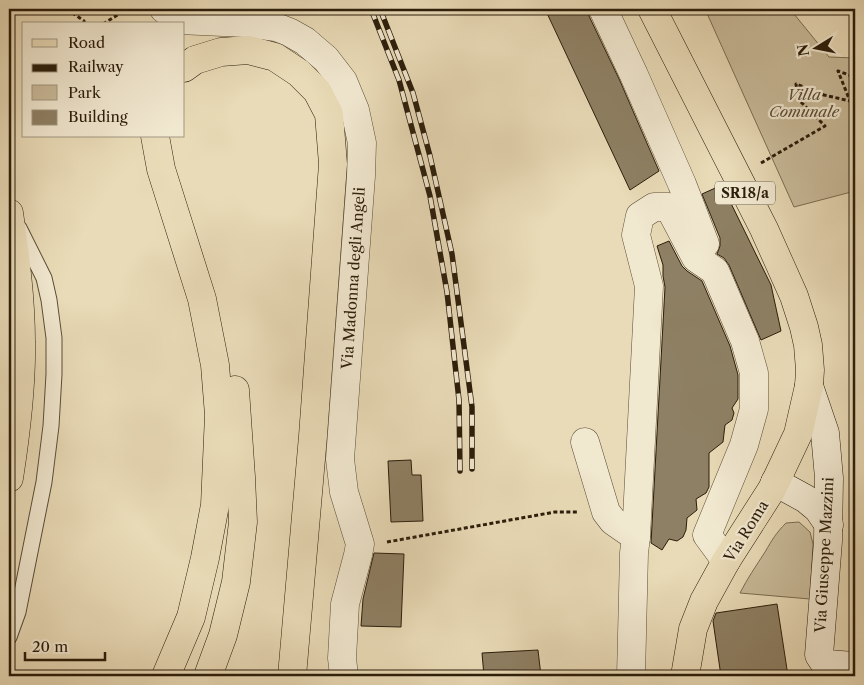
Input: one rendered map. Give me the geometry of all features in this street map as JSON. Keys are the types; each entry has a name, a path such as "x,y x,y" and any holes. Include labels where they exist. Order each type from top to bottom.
{"main road":[{"name":"SR18/a","path":"652,9 764,229 794,296 808,344 809,386"},
{"path":"185,67 195,60 221,52 248,50 274,57 299,73 317,91 329,114 333,164 292,676"},
{"path":"155,138 161,168 202,299 218,382 219,415 214,505 205,558 191,617 166,676"},
{"path":"9,213 18,281 21,342 19,399 9,478"},
{"path":"202,299 230,355 237,418 243,522 236,582 223,635 208,676"},
{"name":"Via Roma","path":"685,676 693,629 704,601 775,482 798,434 809,386"}],"street":[{"name":"Via Madonna degli Angeli","path":"164,9 179,20 245,23 276,27 289,32 305,41 326,59 343,81 355,110 362,143 340,460 344,492 360,544 345,604 342,658 344,676"},
{"path":"603,9 682,184 715,271 745,341 754,372 754,409 744,444 708,536 726,562"},
{"path":"631,676 634,553 649,286 636,236 640,216 654,207 669,208 696,258 715,271"},
{"name":"Via Giuseppe Mazzini","path":"809,386 825,433 829,478 829,525 818,666 825,664 855,666"},
{"path":"585,442 606,512 613,521 636,538"},
{"path":"775,482 806,498 818,509 829,525"}],"lane":[{"path":"9,208 44,278 54,338 54,374 51,426 44,482 18,612 9,637"}],"path":[{"path":"67,9 84,22"},
{"path":"106,22 127,9"},
{"path":"737,176 825,126 798,99 796,84 824,96 850,102 838,71 855,77"},
{"path":"360,544 376,544 555,512 606,512"}],"green space":[{"name":"Villa Comunale","path":"705,9 790,9 829,57 855,58 855,191 794,207"},
{"path":"799,522 810,532 813,544 810,599 740,593 779,530 786,523"}],"building":[{"path":"545,9 588,9 589,16 659,171 630,190"},
{"path":"722,185 771,285 781,331 761,340 729,265 724,258 717,254 720,238 702,194"},
{"path":"669,241 682,266 702,281 730,346 738,375 738,399 732,408 734,413 732,420 725,425 723,442 709,453 709,487 706,493 696,499 697,510 687,518 683,537 677,541 669,539 662,550 651,543 665,287 663,265 657,246"},
{"path":"411,460 412,475 421,475 423,521 391,522 388,461"},
{"path":"374,553 404,554 401,627 361,626 363,599"},
{"path":"777,604 788,676 721,676 713,621 716,613"},
{"path":"538,650 541,676 484,676 482,653"}],"railway":[{"path":"371,9 399,80 430,196 447,292 459,400 460,471"},
{"path":"380,9 413,93 430,156 452,254 472,407 472,469"}]}
